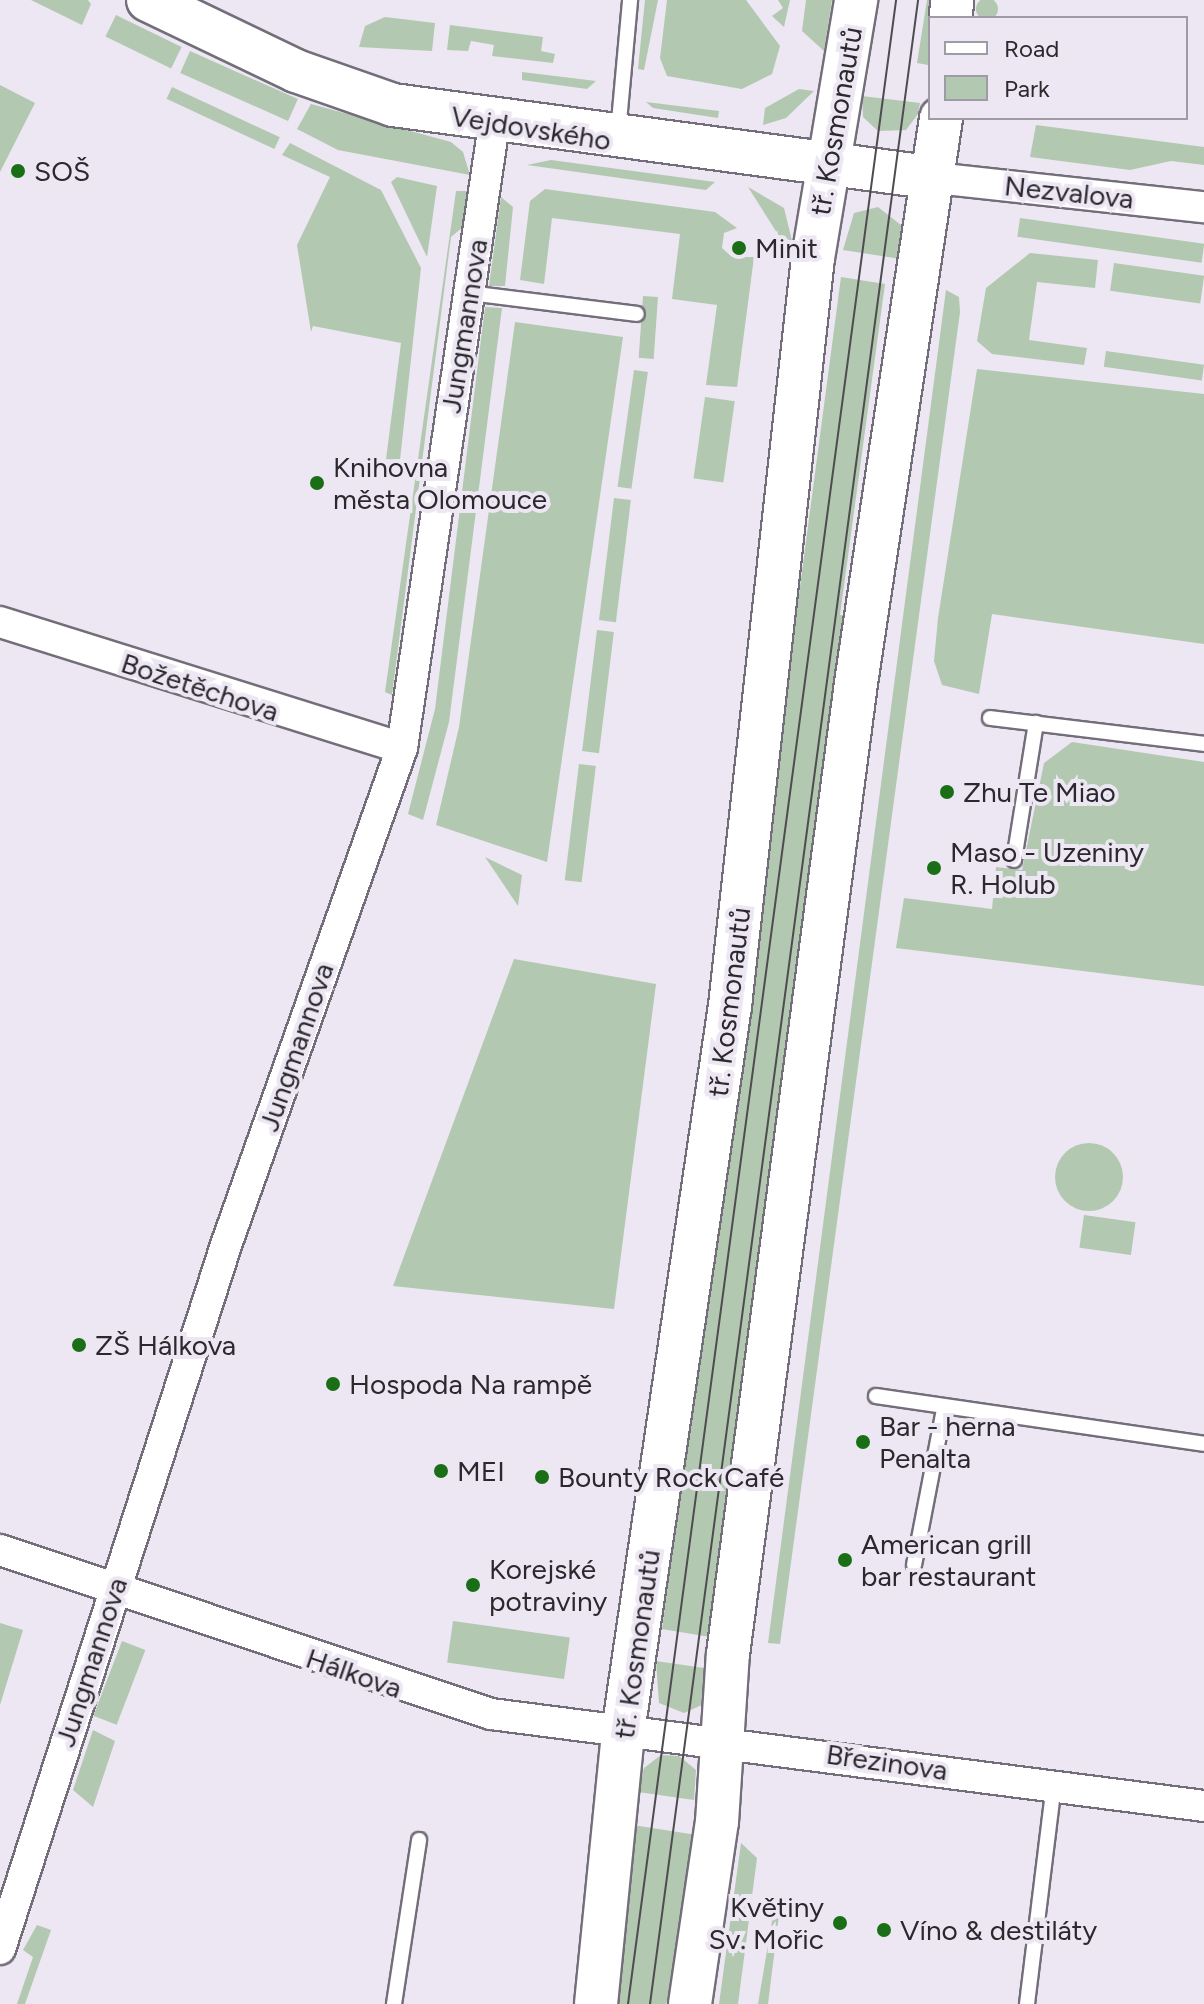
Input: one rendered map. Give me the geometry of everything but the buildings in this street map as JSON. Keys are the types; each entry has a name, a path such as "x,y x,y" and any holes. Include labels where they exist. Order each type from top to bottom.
{"street":[{"name":"Vejdovského","path":"148,0 360,96 494,124 935,178"},
{"name":"tř. Kosmonautů","path":"596,2004 623,1732 700,1238 827,166 856,0"},
{"path":"690,2004 714,1844 720,1742 856,683 935,178 941,120"},
{"name":"Jungmannova","path":"0,1949 114,1590 402,748 494,124"},
{"name":"Nezvalova","path":"935,178 1204,207"},
{"name":"Božetěchova","path":"0,622 402,748"},
{"name":"Hálkova","path":"0,1550 454,1706 623,1732 720,1742"},
{"name":"Březinova","path":"720,1742 1204,1806"}],"lane":[{"path":"618,141 630,0"},
{"path":"469,293 637,314"},
{"path":"990,718 1204,744"},
{"path":"1014,860 1036,723"},
{"path":"876,1396 944,1409 1204,1444"},
{"path":"914,1565 944,1409"},
{"path":"1027,2004 1054,1785"},
{"path":"394,2004 419,1840"}],"green space":[{"path":"983,-1 991,-1 997,5 996,16 978,16 977,13 977,5"},
{"path":"31,0 88,0 91,4 82,25"},
{"path":"645,0 658,0 644,70 638,69"},
{"path":"667,0 746,0 780,46 772,74 742,89 667,76 660,58"},
{"path":"778,0 790,0 784,27 772,16 783,8"},
{"path":"806,0 832,0 824,51 802,31"},
{"path":"927,0 937,0 935,16 928,16 928,65 917,63"},
{"path":"116,15 182,47 171,69 105,37"},
{"path":"385,17 435,23 432,51 359,47 365,26"},
{"path":"450,25 543,37 541,51 555,54 553,63 492,56 494,45 471,41 468,51 447,50"},
{"path":"190,51 298,99 288,121 180,73"},
{"path":"522,72 596,81 587,89 522,80"},
{"path":"0,85 35,103 0,172"},
{"path":"172,87 280,137 274,149 167,99"},
{"path":"799,89 814,91 786,118 763,125 765,108"},
{"path":"862,96 920,103 918,114 906,130 878,131 863,117"},
{"path":"646,102 719,111 718,118 653,108"},
{"path":"311,104 451,142 463,152 470,175 338,150 297,129"},
{"path":"1036,125 1204,147 1204,165 1171,161 1130,170 1030,157"},
{"path":"290,143 381,190 421,268 400,460 386,459 401,343 313,326 311,332 297,245 330,177 282,155"},
{"path":"551,160 715,182 706,190 527,165"},
{"path":"397,177 437,186 427,257 391,182"},
{"path":"748,187 784,208 792,241 779,236"},
{"path":"545,189 715,212 737,228 724,233 722,248 732,257 754,257 737,387 706,385 717,305 672,299 680,234 552,218 544,284 520,280 530,201"},
{"path":"456,191 469,191 463,227 451,237 392,695 385,692"},
{"path":"501,197 513,207 505,286 489,286"},
{"path":"878,207 901,225 901,259 843,250 854,213"},
{"path":"1020,218 1204,244 1202,263 1017,237"},
{"path":"1030,253 1098,260 1095,288 1037,282 1029,340 1087,348 1084,365 992,354 977,341 986,288"},
{"path":"1114,263 1204,276 1200,303 1110,291"},
{"path":"841,277 885,284 840,615 852,615 716,1638 662,1629"},
{"path":"946,290 959,297 960,312 780,1644 768,1643"},
{"path":"643,296 658,297 654,359 639,358"},
{"path":"485,307 502,308 449,722 423,820 408,814 435,709"},
{"path":"515,322 623,337 547,862 436,825 459,727"},
{"path":"1106,351 1204,365 1202,381 1104,367"},
{"path":"977,369 1204,394 1204,644 992,614 979,694 942,685 934,661 938,618"},
{"path":"634,370 648,372 631,489 618,487"},
{"path":"705,397 735,401 723,482 694,478"},
{"path":"614,498 631,500 616,622 599,620"},
{"path":"597,630 614,632 599,753 582,751"},
{"path":"1072,742 1204,762 1204,986 896,948 904,898 992,909 996,867 1022,870 1044,763"},
{"path":"579,764 596,766 582,882 565,880"},
{"path":"485,857 522,875 518,906"},
{"path":"514,959 656,984 614,1309 393,1286"},
{"path":"1089,1143 1113,1153 1123,1177 1113,1201 1089,1211 1065,1201 1055,1177 1065,1153"},
{"path":"1084,1215 1135,1222 1131,1255 1079,1248"},
{"path":"453,1621 570,1637 564,1679 447,1663"},
{"path":"0,1623 23,1630 0,1705"},
{"path":"122,1641 145,1650 117,1725 93,1716"},
{"path":"656,1661 711,1669 704,1704 684,1713 659,1703"},
{"path":"93,1730 115,1741 93,1807 73,1790"},
{"path":"661,1755 679,1756 696,1770 694,1800 638,1792 644,1768"},
{"path":"633,1825 693,1835 666,2004 605,2003"},
{"path":"741,1843 757,1858 738,2004 719,2004"},
{"path":"773,1915 779,1915 768,2004 758,2004"},
{"path":"37,1925 51,1930 25,2004 17,2004 33,1957 23,1950"}],"tram line":[{"path":"628,2004 896,0"},
{"path":"650,2004 918,0"}],"place":[{"name":"SOŠ","path":"18,171"},
{"name":"Minit","path":"739,248"},
{"name":"Knihovna města Olomouce","path":"317,483"},
{"name":"Zhu Te Miao","path":"947,792"},
{"name":"Maso - Uzeniny R. Holub","path":"934,868"},
{"name":"ZŠ Hálkova","path":"79,1345"},
{"name":"Hospoda Na rampě","path":"333,1384"},
{"name":"Bar - herna Penalta","path":"863,1442"},
{"name":"MEI","path":"441,1471"},
{"name":"Bounty Rock Café","path":"542,1477"},
{"name":"American grill bar restaurant","path":"845,1560"},
{"name":"Korejské potraviny","path":"473,1585"},
{"name":"Květiny Sv. Mořic","path":"840,1923"},
{"name":"Víno & destiláty","path":"884,1930"}]}
